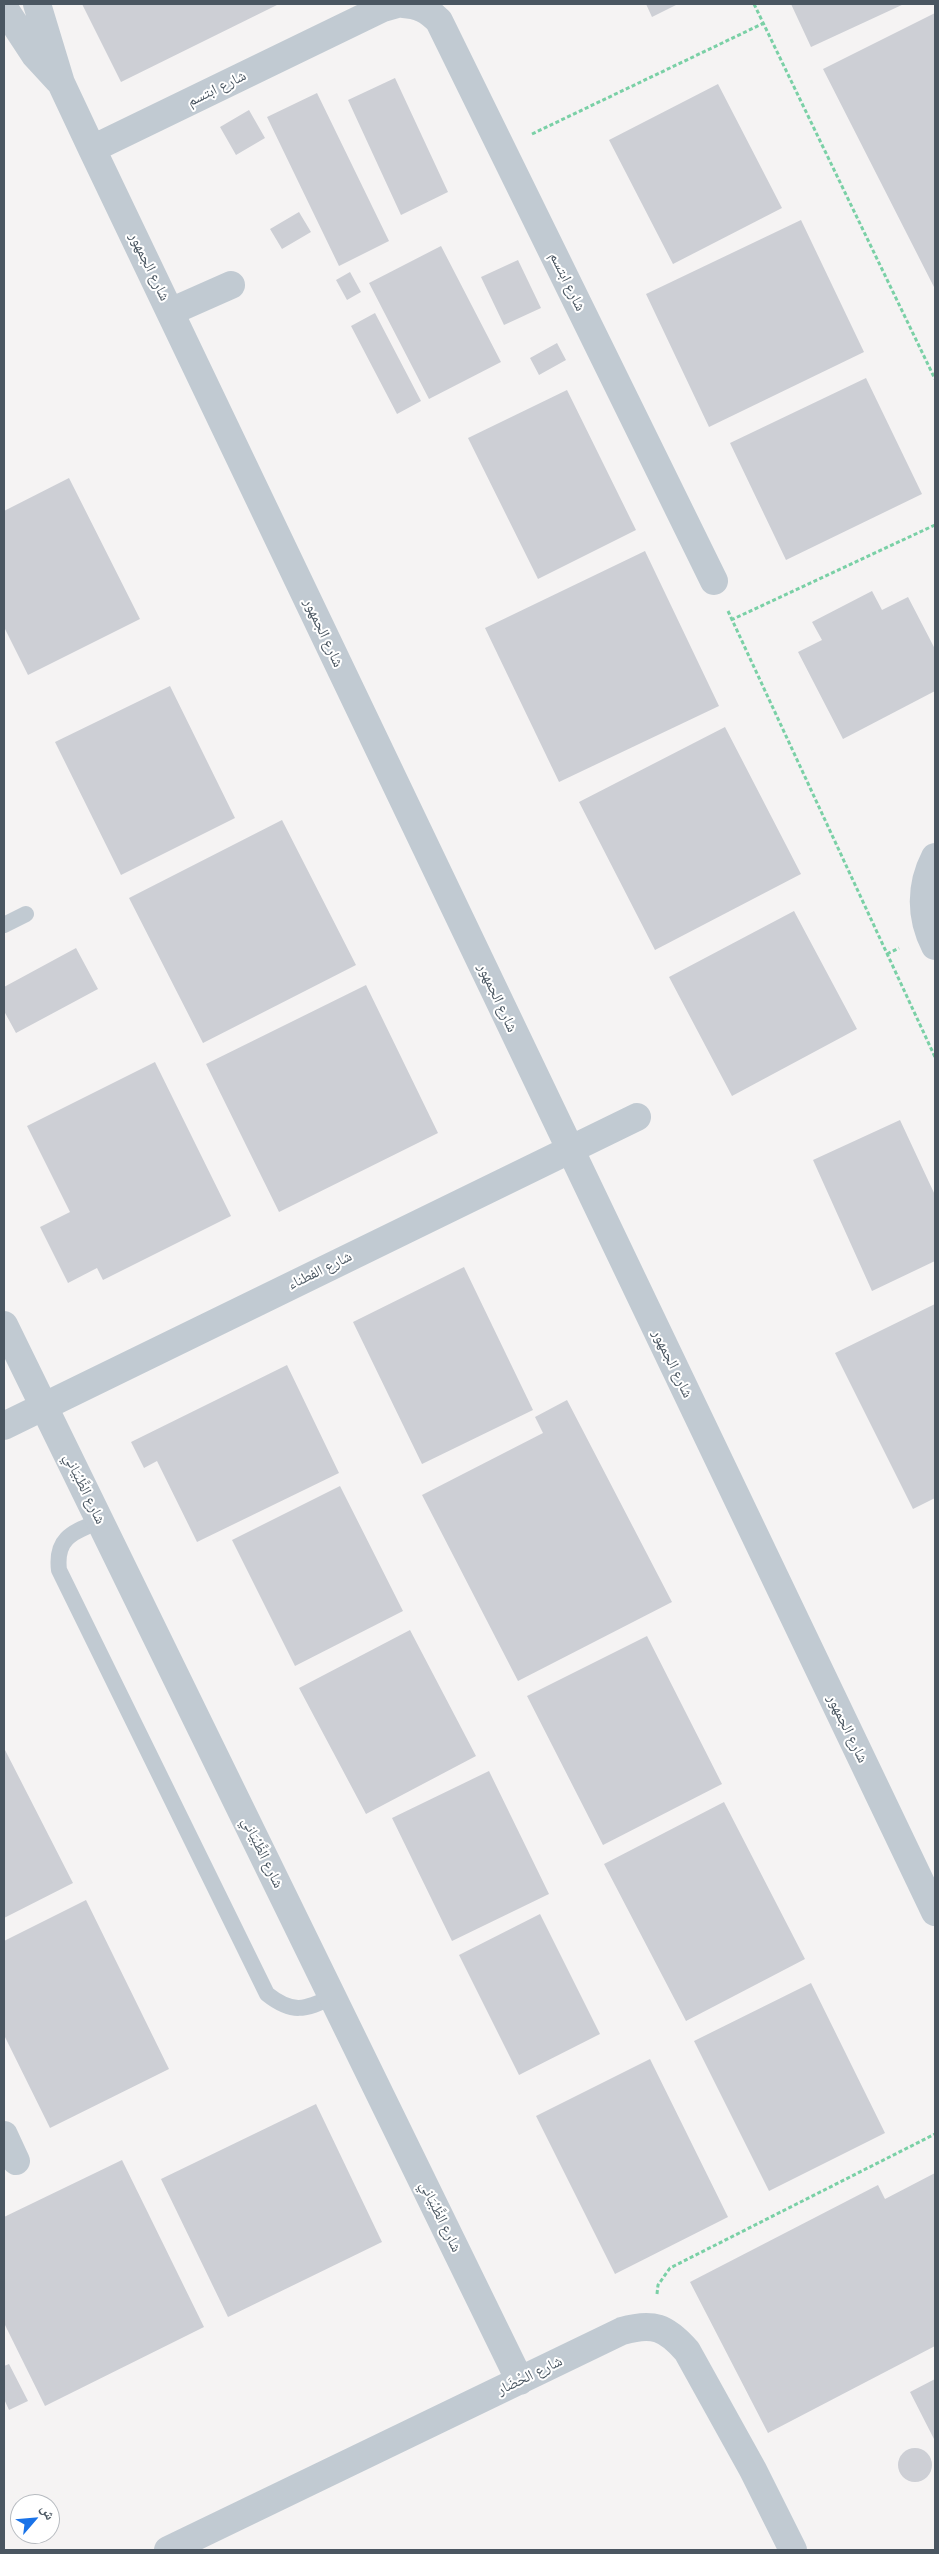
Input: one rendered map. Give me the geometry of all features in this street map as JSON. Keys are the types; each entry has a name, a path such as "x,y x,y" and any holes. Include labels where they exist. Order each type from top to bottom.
{"street":[{"name":"شارع الجمهور","path":"37,4 61,83 92,149 935,1912"},
{"name":"شارع ابتسم","path":"92,149 383,8 396,4"},
{"name":"شارع ابتسم","path":"403,4 414,5 428,10 439,21 714,581"},
{"name":"شارع الجمهور","path":"4,8 35,55 61,83"},
{"path":"170,312 231,285"},
{"path":"935,856 929,869 924,891 924,912 929,934 935,946"},
{"name":"شارع الفطناء","path":"4,1426 637,1117"},
{"name":"شارع الظَّبْيَاني","path":"4,1325 520,2381"},
{"path":"4,2135 16,2161"},
{"name":"شارع الحْضَار","path":"168,2550 622,2331 639,2326 657,2328"},
{"path":"657,2328 673,2335 687,2351 753,2470 793,2550"}],"lane":[{"path":"4,926 26,914"},
{"path":"100,1521 68,1537 61,1546 58,1558 59,1570 76,1605 267,1994 285,2006 298,2008 310,2007 332,1997"}],"path":[{"path":"754,4 935,379"},
{"path":"502,149 764,23"},
{"path":"731,620 935,525"},
{"path":"714,581 935,1057"},
{"path":"657,2328 658,2285 670,2268 935,2134"}],"building":[{"path":"82,4 279,4 121,82"},
{"path":"646,4 678,4 652,17"},
{"path":"791,4 904,4 811,47"},
{"path":"935,13 935,289 823,69"},
{"path":"395,78 448,192 401,215 348,100"},
{"path":"718,84 782,208 673,264 609,140"},
{"path":"317,93 389,241 339,266 267,117"},
{"path":"249,110 265,138 236,155 220,127"},
{"path":"299,212 311,232 282,249 270,229"},
{"path":"801,220 864,352 709,427 646,294"},
{"path":"441,246 501,362 429,399 369,283"},
{"path":"518,260 541,308 504,325 481,277"},
{"path":"350,272 361,292 347,300 336,280"},
{"path":"375,313 421,401 397,414 351,326"},
{"path":"557,343 566,360 539,375 530,358"},
{"path":"866,378 922,494 786,560 730,443"},
{"path":"567,390 636,530 538,579 468,438"},
{"path":"69,478 140,619 28,675 4,627 4,511"},
{"path":"645,551 719,706 559,782 485,628"},
{"path":"872,591 882,610 908,597 935,649 935,691 843,739 798,652 822,640 812,622"},
{"path":"170,686 235,818 121,875 55,742"},
{"path":"725,727 801,874 655,950 579,802"},
{"path":"282,820 356,965 203,1043 129,898"},
{"path":"794,911 857,1029 732,1096 669,977"},
{"path":"76,948 98,989 16,1033 4,1011 4,987"},
{"path":"366,985 438,1133 279,1212 206,1064"},
{"path":"155,1062 231,1216 103,1280 97,1268 68,1283 40,1227 70,1212 27,1126"},
{"path":"900,1120 935,1195 935,1261 872,1291 813,1160"},
{"path":"464,1267 533,1410 422,1464 353,1322"},
{"path":"935,1304 935,1498 913,1509 835,1353"},
{"path":"287,1365 339,1473 197,1542 157,1461 144,1468 131,1442"},
{"path":"567,1400 672,1602 518,1681 422,1495 543,1433 535,1417"},
{"path":"340,1486 403,1611 295,1666 232,1540"},
{"path":"410,1630 476,1756 366,1814 299,1688"},
{"path":"647,1636 722,1784 603,1845 527,1696"},
{"path":"4,1748 73,1883 4,1918"},
{"path":"489,1771 549,1894 452,1941 392,1818"},
{"path":"724,1802 805,1959 686,2021 604,1864"},
{"path":"86,1900 169,2069 50,2128 4,2035 4,1941"},
{"path":"540,1914 600,2034 519,2075 459,1955"},
{"path":"811,1983 885,2133 769,2191 694,2041"},
{"path":"650,2059 728,2217 615,2274 536,2116"},
{"path":"316,2104 382,2242 228,2317 161,2179"},
{"path":"122,2160 204,2327 45,2406 4,2323 4,2217"},
{"path":"935,2173 935,2346 768,2433 690,2282 878,2185 885,2199"},
{"path":"9,2364 28,2401 9,2410 4,2399 4,2366"},
{"path":"935,2379 935,2441 910,2392"},
{"path":"915,2448 927,2453 932,2465 927,2477 915,2482 903,2477 898,2465 903,2453"}]}
